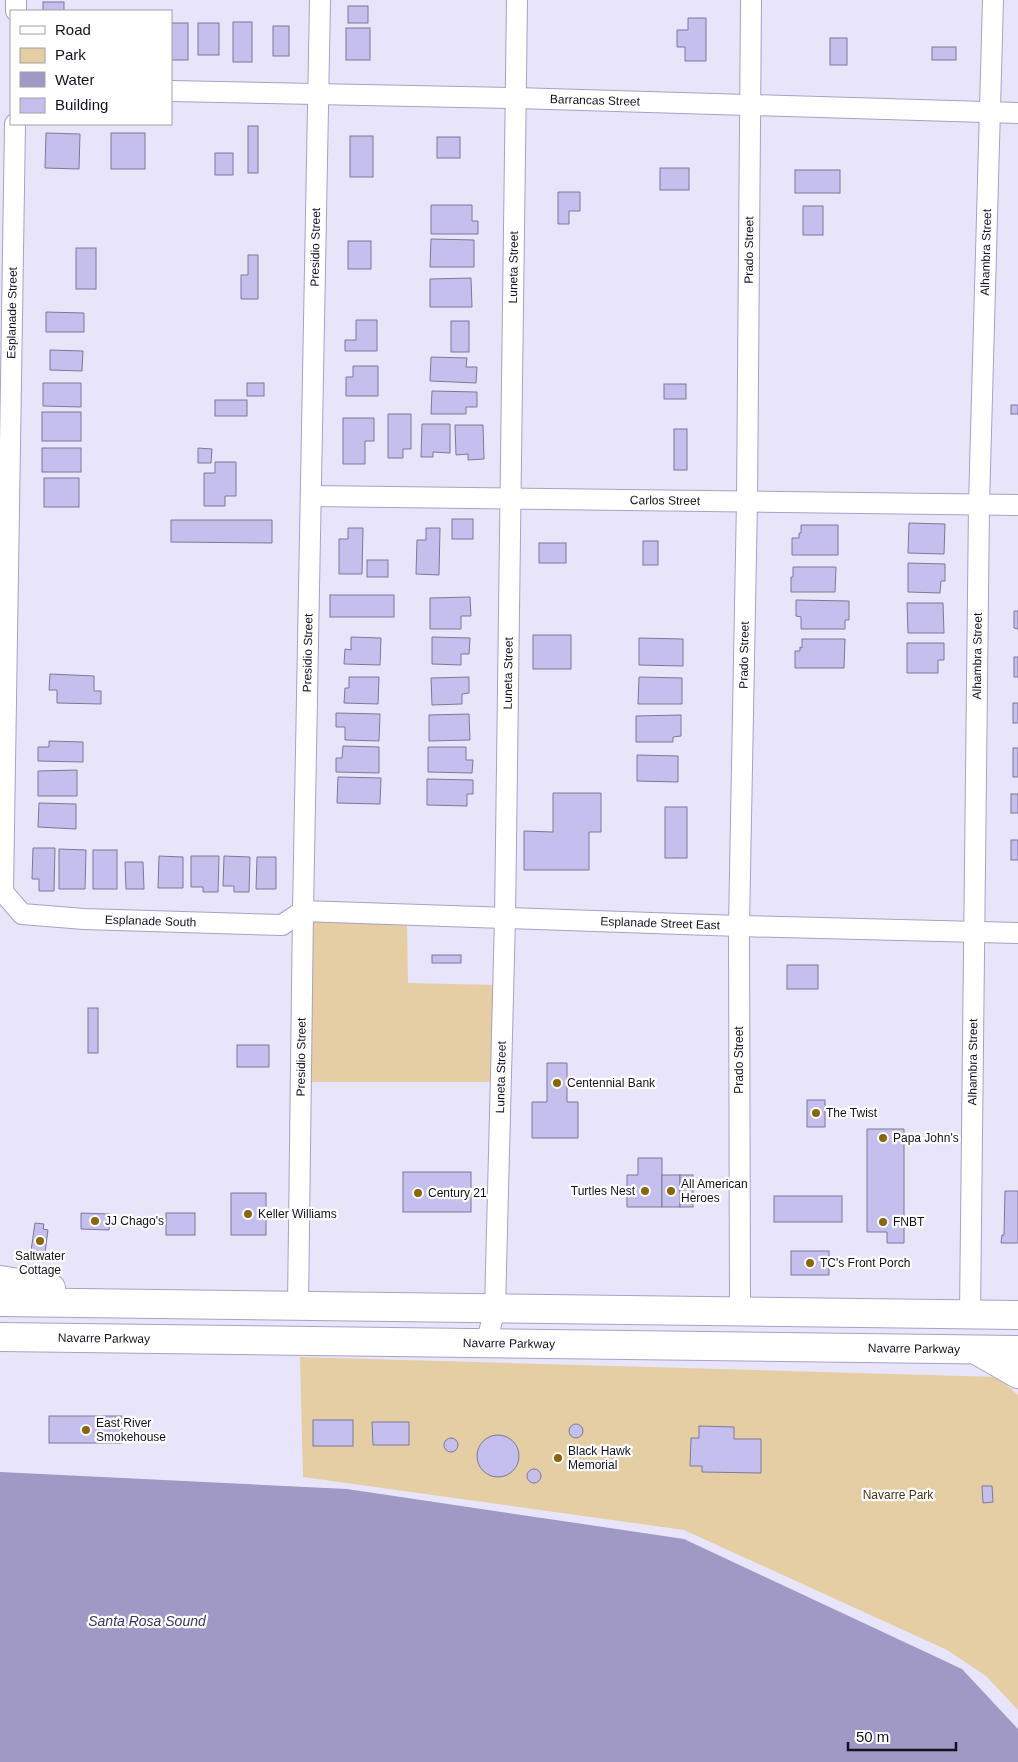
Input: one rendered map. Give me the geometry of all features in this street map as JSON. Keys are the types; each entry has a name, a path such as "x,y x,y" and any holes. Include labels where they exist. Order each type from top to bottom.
{"highway":[{"path":"0,1280 54,1288 257,1291 298,1305"},
{"path":"0,1302 1018,1315"},
{"path":"0,1319 61,1320 130,1304"},
{"name":"Navarre Parkway","path":"0,1337 1018,1350"},
{"path":"976,1350 1018,1374"}],"street":[{"name":"Presidio Street","path":"298,1305 303,911 320,0"},
{"name":"Luneta Street","path":"486,1344 495,1309 505,918 517,0"},
{"name":"Prado Street","path":"740,1310 738,926 747,501 751,0"},
{"name":"Alhambra Street","path":"970,1314 979,505 993,0"},
{"name":"Barrancas Street","path":"172,92 319,93 1018,113"},
{"name":"Esplanade Street","path":"3,892 15,125"},
{"name":"Carlos Street","path":"310,496 1018,506"},
{"name":"Esplanade South","path":"3,892 22,914 84,919 282,925 303,911"},
{"name":"Esplanade Street East","path":"303,911 738,926 1018,933"}],"green space":[{"path":"310,919 407,923 408,983 496,985 495,1082 308,1082"},
{"name":"Navarre Park","path":"300,1357 997,1377 1018,1395 1018,1710 986,1676 947,1650 684,1530 303,1477"}],"water":[{"name":"Santa Rosa Sound","path":"0,1472 347,1489 684,1539 962,1669 1018,1729 1018,1762 0,1762"}],"building":[{"path":"43,2 64,2 64,10 43,10"},
{"path":"348,6 368,6 368,23 348,23"},
{"path":"688,18 706,18 706,61 685,61 685,47 677,47 677,30 688,30"},
{"path":"233,22 252,22 252,62 233,62"},
{"path":"172,23 188,23 188,60 172,60"},
{"path":"198,23 219,23 219,55 198,55"},
{"path":"273,26 289,26 289,56 273,56"},
{"path":"346,28 370,28 370,60 346,60"},
{"path":"830,38 847,38 847,65 830,65"},
{"path":"932,47 956,47 956,60 932,60"},
{"path":"248,126 258,126 258,173 248,173"},
{"path":"46,133 80,134 79,169 45,168"},
{"path":"111,133 145,133 145,169 111,169"},
{"path":"350,136 373,136 373,177 350,177"},
{"path":"437,137 460,137 460,158 437,158"},
{"path":"215,153 233,153 233,175 215,175"},
{"path":"660,168 689,168 689,190 660,190"},
{"path":"795,170 840,170 840,193 795,193"},
{"path":"558,192 580,192 580,211 569,211 569,224 558,224"},
{"path":"431,205 472,205 472,221 478,221 478,234 431,234"},
{"path":"803,206 823,206 823,235 803,235"},
{"path":"431,239 474,240 474,267 430,267"},
{"path":"348,241 371,241 371,269 348,269"},
{"path":"76,248 96,248 96,289 76,289"},
{"path":"248,255 258,255 258,299 241,299 241,275 248,275"},
{"path":"471,278 472,307 430,307 430,279"},
{"path":"46,312 84,313 84,332 46,332"},
{"path":"356,320 377,320 377,351 345,351 345,340 356,340"},
{"path":"451,321 469,321 469,352 451,352"},
{"path":"50,350 83,351 82,371 50,370"},
{"path":"431,357 467,358 466,367 477,367 476,383 430,381"},
{"path":"353,366 378,366 378,396 346,396 346,377 353,377"},
{"path":"43,383 81,383 81,407 43,406"},
{"path":"247,383 264,383 264,396 247,396"},
{"path":"664,384 686,384 686,399 664,399"},
{"path":"432,391 477,392 477,407 466,407 466,414 431,414"},
{"path":"215,400 247,400 247,416 215,416"},
{"path":"1011,405 1018,405 1018,414 1011,414"},
{"path":"42,412 81,412 81,441 42,441"},
{"path":"388,414 411,414 411,449 403,449 403,458 388,458"},
{"path":"343,418 374,418 374,441 365,441 365,464 343,464"},
{"path":"422,424 450,424 450,453 433,452 433,457 421,457"},
{"path":"455,425 483,425 484,459 468,460 468,454 456,455"},
{"path":"674,429 687,429 687,470 674,470"},
{"path":"42,448 81,448 81,472 42,472"},
{"path":"198,448 212,449 211,463 198,463"},
{"path":"215,462 236,462 236,496 225,496 225,506 204,506 204,473 215,473"},
{"path":"44,478 79,478 79,507 44,507"},
{"path":"452,519 473,519 473,539 452,539"},
{"path":"171,520 272,520 272,543 171,542"},
{"path":"909,523 945,524 944,554 908,553"},
{"path":"801,525 838,525 838,555 792,555 792,538 799,538"},
{"path":"348,528 363,528 362,574 339,574 339,539 348,539"},
{"path":"426,528 440,528 439,575 416,574 417,540 426,540"},
{"path":"643,541 658,541 658,565 643,565"},
{"path":"539,543 566,543 566,563 539,563"},
{"path":"367,560 388,560 388,577 367,577"},
{"path":"908,563 945,564 945,581 941,581 940,593 908,592"},
{"path":"793,567 836,567 835,592 791,592"},
{"path":"330,595 394,595 394,617 330,617"},
{"path":"470,597 471,616 461,616 461,629 430,629 430,598"},
{"path":"796,600 849,601 849,620 845,620 845,629 801,629 801,617 796,616"},
{"path":"907,603 943,603 944,633 908,633"},
{"path":"1014,611 1018,611 1018,629 1014,628"},
{"path":"533,635 571,635 571,669 533,669"},
{"path":"351,637 381,638 380,665 344,664 345,649 351,650"},
{"path":"432,637 470,638 469,654 461,654 461,665 432,664"},
{"path":"639,638 683,639 683,666 639,665"},
{"path":"802,639 845,639 844,668 795,668 795,651 800,651 800,647 802,648"},
{"path":"907,643 944,643 944,660 938,660 938,673 907,673"},
{"path":"1014,657 1018,657 1018,677 1014,677"},
{"path":"50,674 94,676 94,691 101,691 101,704 57,703 57,690 49,690"},
{"path":"349,677 379,677 378,704 344,703 345,688 349,688"},
{"path":"469,677 469,693 462,694 462,704 432,705 431,678"},
{"path":"639,677 682,678 682,704 638,704"},
{"path":"1013,703 1018,703 1018,723 1013,723"},
{"path":"336,713 380,714 379,741 345,740 345,727 336,727"},
{"path":"469,714 470,740 429,741 429,715"},
{"path":"681,715 681,736 673,737 673,742 636,742 636,716"},
{"path":"49,741 83,742 83,762 38,761 38,747 49,747"},
{"path":"343,746 379,747 379,773 336,772 336,758 342,758"},
{"path":"428,747 466,747 466,760 473,760 472,773 428,772"},
{"path":"1013,748 1018,748 1018,777 1013,777"},
{"path":"637,755 678,756 678,782 637,781"},
{"path":"77,770 77,796 38,796 38,771"},
{"path":"338,777 381,778 380,804 337,803"},
{"path":"427,779 473,780 473,794 467,794 467,806 427,805"},
{"path":"553,793 601,793 601,832 589,832 589,870 524,870 524,831 553,832"},
{"path":"1011,794 1018,794 1018,813 1011,813"},
{"path":"39,803 76,804 76,829 38,827"},
{"path":"665,807 687,807 687,858 665,858"},
{"path":"1011,840 1018,840 1018,860 1011,860"},
{"path":"33,848 55,848 54,891 39,891 39,879 32,879"},
{"path":"59,849 86,850 85,889 59,889"},
{"path":"93,850 117,850 117,889 93,889"},
{"path":"159,856 183,857 183,888 158,888"},
{"path":"191,856 219,856 218,892 203,892 203,887 191,887"},
{"path":"224,856 250,857 249,892 234,892 234,886 223,886"},
{"path":"257,857 276,857 276,889 256,889"},
{"path":"125,862 143,862 144,889 126,889"},
{"path":"432,955 461,955 461,963 432,963"},
{"path":"787,965 818,965 818,989 787,989"},
{"path":"88,1008 98,1008 98,1053 88,1053"},
{"path":"237,1045 269,1045 269,1067 237,1067"},
{"name":"Centennial Bank","path":"547,1063 567,1063 567,1102 578,1102 578,1138 532,1138 532,1102 547,1102"},
{"name":"The Twist","path":"807,1100 825,1100 825,1127 807,1127"},
{"path":"867,1129 904,1129 904,1243 887,1243 887,1232 867,1232"},
{"name":"Turtles Nest","path":"638,1158 662,1158 662,1207 627,1207 627,1175 638,1175"},
{"path":"403,1172 471,1172 471,1212 403,1212"},
{"name":"All American Heroes","path":"662,1175 680,1175 680,1207 662,1207"},
{"path":"680,1175 693,1175 693,1207 680,1207"},
{"path":"1005,1191 1018,1191 1018,1243 1001,1243 1002,1235 1004,1235"},
{"name":"Keller Williams","path":"231,1193 266,1193 266,1235 231,1235"},
{"path":"774,1196 842,1196 842,1222 774,1222"},
{"name":"JJ Chago's","path":"81,1213 110,1214 109,1230 81,1229"},
{"path":"166,1213 195,1213 195,1235 166,1235"},
{"name":"Saltwater Cottage","path":"35,1223 44,1224 43,1229 48,1230 45,1253 31,1251"},
{"name":"TC's Front Porch","path":"791,1251 829,1251 829,1275 791,1275"},
{"name":"East River Smokehouse","path":"49,1416 122,1416 122,1443 49,1443"},
{"path":"313,1420 353,1420 353,1446 313,1446"},
{"path":"372,1422 409,1422 409,1445 373,1445"},
{"path":"576,1424 581,1426 583,1431 581,1436 576,1438 571,1436 569,1431 571,1426"},
{"path":"699,1426 734,1427 734,1439 761,1439 761,1473 702,1472 702,1466 690,1466 691,1438 699,1438"},
{"path":"494,1435 502,1435 513,1441 519,1456 513,1471 502,1477 494,1477 483,1471 477,1460 477,1452 483,1441"},
{"path":"451,1438 456,1440 458,1445 456,1450 451,1452 446,1450 444,1445 446,1440"},
{"path":"534,1469 539,1471 541,1476 539,1481 534,1483 529,1481 527,1476 529,1471"},
{"path":"982,1486 992,1486 993,1502 983,1503"}],"place":[{"name":"Centennial Bank","path":"557,1083"},
{"name":"The Twist","path":"816,1113"},
{"name":"Papa John's","path":"883,1138"},
{"name":"Turtles Nest","path":"645,1191"},
{"name":"All American Heroes","path":"671,1191"},
{"name":"Century 21","path":"418,1193"},
{"name":"Keller Williams","path":"248,1214"},
{"name":"JJ Chago's","path":"95,1221"},
{"name":"FNBT","path":"883,1222"},
{"name":"Saltwater Cottage","path":"40,1241"},
{"name":"TC's Front Porch","path":"810,1263"},
{"name":"East River Smokehouse","path":"86,1430"},
{"name":"Black Hawk Memorial","path":"558,1458"}]}
